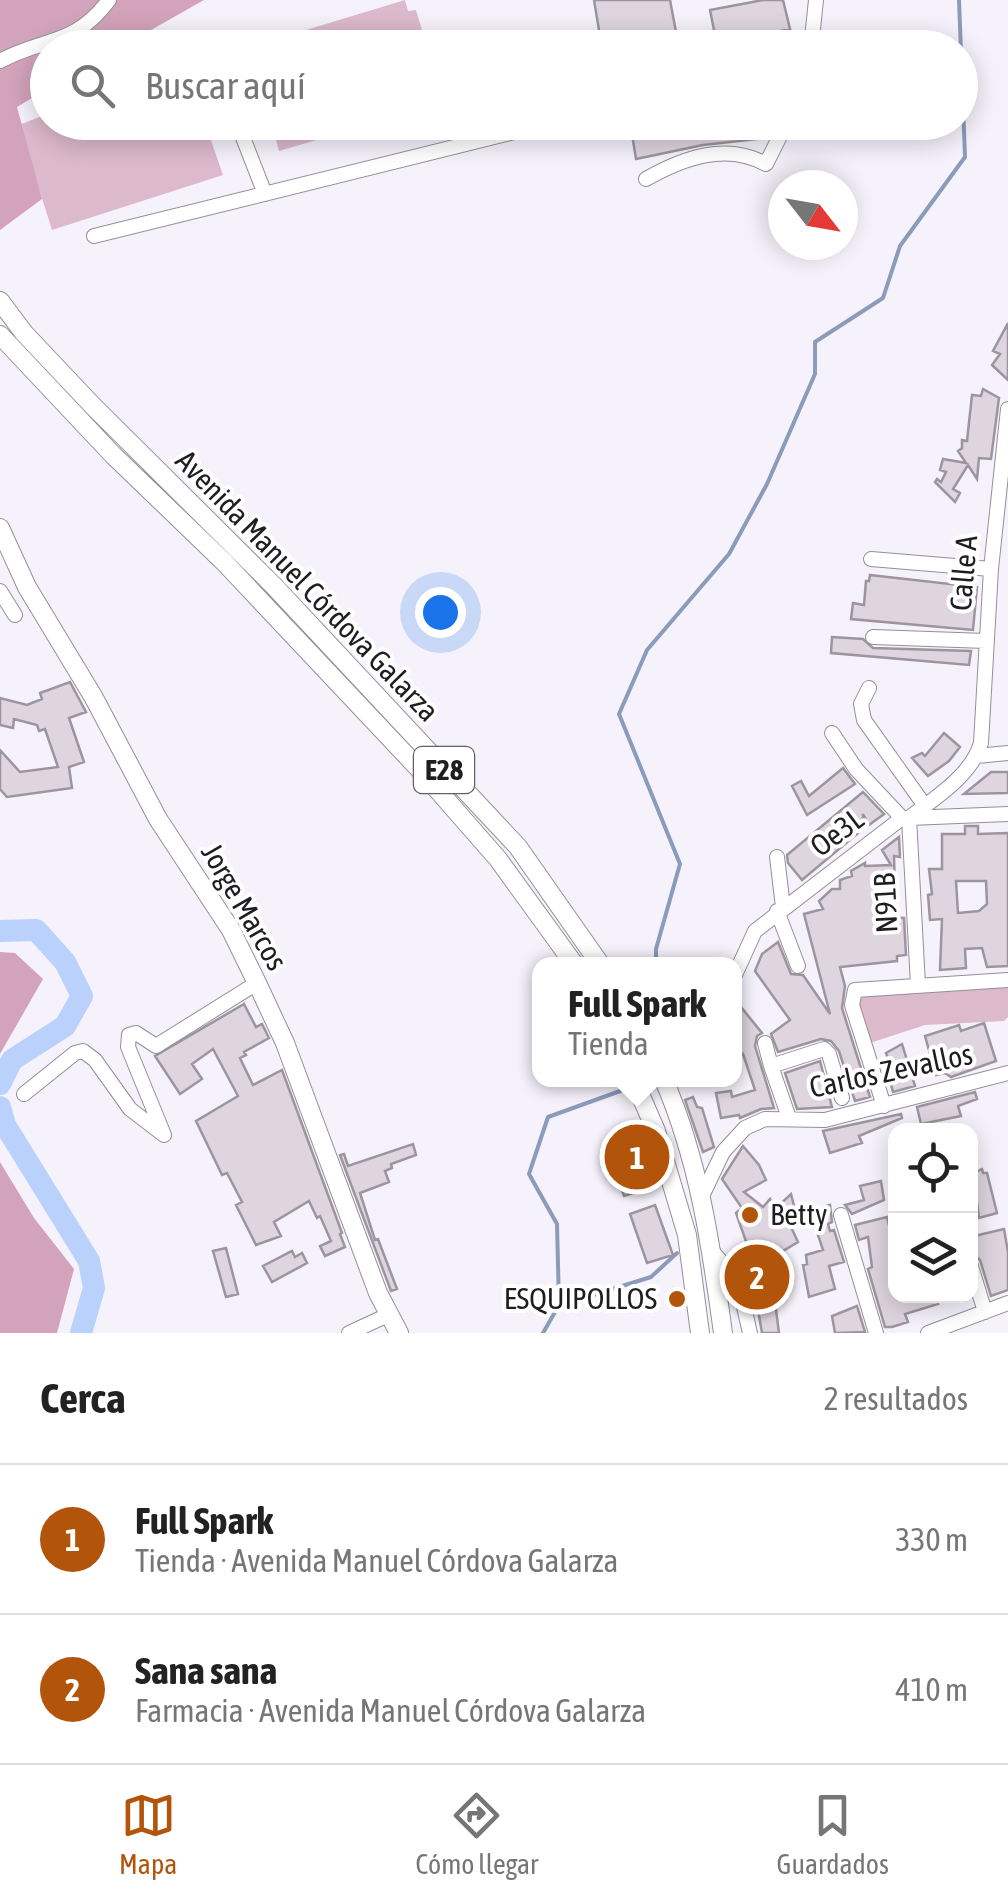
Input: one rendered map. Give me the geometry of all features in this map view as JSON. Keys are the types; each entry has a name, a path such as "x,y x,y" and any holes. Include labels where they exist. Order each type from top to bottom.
{"main road":[{"name":"Avenida Manuel Córdova Galarza","path":"0,302 93,406 274,586 518,847 595,957"},
{"name":"Avenida Manuel Córdova Galarza","path":"0,335 113,455 224,562 421,771 498,859 569,957"},
{"name":"Jorge Marcos","path":"0,528 27,587 94,698 158,819 231,930 284,1043 398,1333"},
{"path":"260,600 274,586"},
{"path":"637,1087 656,1131 688,1236 700,1333"},
{"path":"667,1087 703,1194 723,1333"}],"street":[{"path":"78,30 109,0"},
{"path":"813,30 816,0"},
{"path":"0,60 30,49"},
{"path":"244,140 265,194"},
{"path":"94,236 482,140"},
{"path":"646,178 680,160 697,156 751,156 766,164 778,140"},
{"name":"Calle A","path":"979,749 991,569 1004,475 1008,408"},
{"path":"996,531 1008,506"},
{"path":"871,560 991,569"},
{"path":"0,591 16,615"},
{"path":"873,637 986,641"},
{"path":"869,688 861,704 864,720 925,806"},
{"path":"832,733 856,769 906,818 1008,814"},
{"path":"979,749 1008,753"},
{"name":"Oe3L","path":"742,959 755,931 925,806 962,775 979,749"},
{"name":"N91B","path":"906,818 918,985"},
{"path":"776,857 780,909 798,966"},
{"path":"884,1106 852,1005 854,990 1008,980"},
{"path":"24,1094 75,1052 82,1051 95,1060 130,1110 164,1135 128,1047 129,1036 136,1033 156,1046 257,983"},
{"path":"764,1043 789,1118"},
{"path":"771,1066 824,1049 842,1098"},
{"name":"Carlos Zevallos","path":"703,1194 724,1152 744,1128 765,1119 825,1120 1008,1073"},
{"path":"841,1216 876,1333"},
{"path":"712,1251 738,1281 750,1333"},
{"path":"978,1289 985,1312"},
{"path":"928,1333 1008,1303"},
{"path":"349,1333 388,1315"}],"shaded area":[{"path":"0,0 204,0 151,30 30,30 30,99 17,107 42,199 0,230"},
{"path":"405,0 408,11 416,10 422,30 306,30"},
{"path":"30,121 30,140 211,140 223,175 52,230 19,125"},
{"path":"276,140 317,140 279,151"},
{"path":"0,952 15,953 43,979 0,1054"},
{"path":"1008,986 1008,1017 1004,1021 925,1025 870,1043 858,1000 866,992"},
{"path":"0,1162 34,1218 74,1269 57,1333 0,1333"}],"building":[{"path":"594,0 670,0 676,30 599,30"},
{"path":"783,0 790,29 714,30 710,10"},
{"path":"633,140 749,140 703,145 636,159"},
{"path":"1008,323 1008,380 992,365 1000,354 993,351"},
{"path":"983,389 999,398 991,459 979,458 977,479 968,465 953,489 960,493 955,502 935,482 941,482 946,472 940,470 943,459 966,463 958,451 962,440 967,441 972,395 981,396"},
{"path":"870,575 977,587 973,630 851,619 853,603 864,605"},
{"path":"832,637 863,639 873,648 971,651 969,665 831,653"},
{"path":"70,682 86,712 69,718 84,762 69,767 72,788 7,797 0,789 0,750 20,772 58,767 45,729 39,731 37,725 14,719 13,728 0,725 0,698 27,705 42,699 40,693"},
{"path":"944,733 960,747 928,776 912,758 922,753 925,756"},
{"path":"843,768 855,784 807,815 792,786 801,781 809,796"},
{"path":"991,772 1008,772 1008,793 964,794"},
{"path":"863,792 884,814 869,825 863,814 863,829 802,880 788,863 787,855"},
{"path":"965,826 978,826 978,834 1008,833 1008,966 987,967 982,948 965,949 966,968 940,970 942,919 930,920 929,869 942,869 942,834 965,834","holes":["956,881 986,881 987,904 979,911 958,913"]},
{"path":"899,837 900,857 894,856 895,891 885,892 886,917 904,918 906,955 897,956 897,961 840,967 845,986 842,1008 870,1097 855,1101 839,1051 831,1041 821,1039 778,1052 771,1034 790,1020 755,971 762,954 778,942 791,974 803,975 830,1014 804,914 823,909 819,901 832,889 840,889 840,880 852,876 851,871 865,863 891,865 882,850"},
{"path":"244,1004 256,1027 262,1024 269,1038 240,1058 253,1085 282,1070 342,1233 345,1247 325,1256 320,1246 331,1241 309,1201 274,1222 281,1236 256,1245 236,1205 242,1202 227,1173 222,1175 196,1121 238,1096 213,1049 192,1064 202,1079 180,1094 155,1056"},
{"path":"742,1008 762,1033 755,1046 774,1108 740,1118 721,1118 716,1093 731,1091 732,1097 755,1090 743,1054"},
{"path":"984,1023 996,1061 951,1077 945,1073 936,1075 925,1036 959,1025 961,1031"},
{"path":"902,1044 915,1086 893,1092 887,1070 892,1069 886,1053"},
{"path":"820,1061 832,1107 797,1109 785,1073"},
{"path":"975,1092 977,1099 958,1106 961,1116 926,1123 921,1123 917,1107"},
{"path":"693,1097 697,1107 702,1108 714,1147 703,1152 685,1100"},
{"path":"901,1114 902,1118 859,1136 862,1143 830,1153 823,1131"},
{"path":"413,1144 416,1155 391,1164 392,1168 385,1171 389,1182 360,1193 397,1289 391,1291 340,1155 344,1154 348,1166"},
{"path":"743,1146 766,1180 744,1192 763,1207 770,1199 775,1209 791,1194 794,1206 784,1212 798,1242 751,1270 740,1253 748,1247 736,1213 742,1208 722,1179"},
{"path":"639,1150 647,1182 635,1186 637,1192 624,1196 617,1175 607,1178 602,1160"},
{"path":"978,1171 987,1173 997,1213 979,1218 978,1210"},
{"path":"881,1181 884,1200 852,1214 845,1205 864,1200 860,1186"},
{"path":"655,1205 673,1255 647,1263 630,1214"},
{"path":"830,1205 832,1222 828,1224 830,1231 834,1230 844,1262 829,1266 835,1289 809,1297 803,1265 807,1264 806,1255 823,1250 810,1211"},
{"path":"887,1217 888,1303 938,1304 905,1314 908,1322 885,1327 868,1269 872,1267 868,1237 859,1240 855,1225"},
{"path":"1004,1229 1008,1290 991,1296 978,1258 978,1235"},
{"path":"226,1248 238,1294 226,1297 213,1251"},
{"path":"292,1251 295,1257 302,1253 307,1263 272,1282 263,1266"},
{"path":"771,1271 779,1333 762,1333 752,1275"},
{"path":"857,1306 865,1332 835,1333 832,1316"}],"waterway":[{"path":"959,0 960,30"},
{"path":"656,957 680,864 619,714 647,650 729,554 767,484 815,374 815,342 883,298 900,246 965,157 964,140"},
{"path":"0,931 36,930 65,962 82,996 65,1026 12,1060 0,1084"},
{"path":"543,1333 559,1305 557,1224 529,1174 548,1117 624,1087"},
{"path":"0,1107 5,1125 89,1261 94,1288 81,1333"},
{"path":"561,1305 651,1277 677,1253"}],"place":[{"name":"Full Spark","path":"637,1157"},
{"name":"Betty","path":"750,1215"},
{"name":"Sana sana","path":"757,1277"},
{"name":"ESQUIPOLLOS","path":"677,1299"}]}
